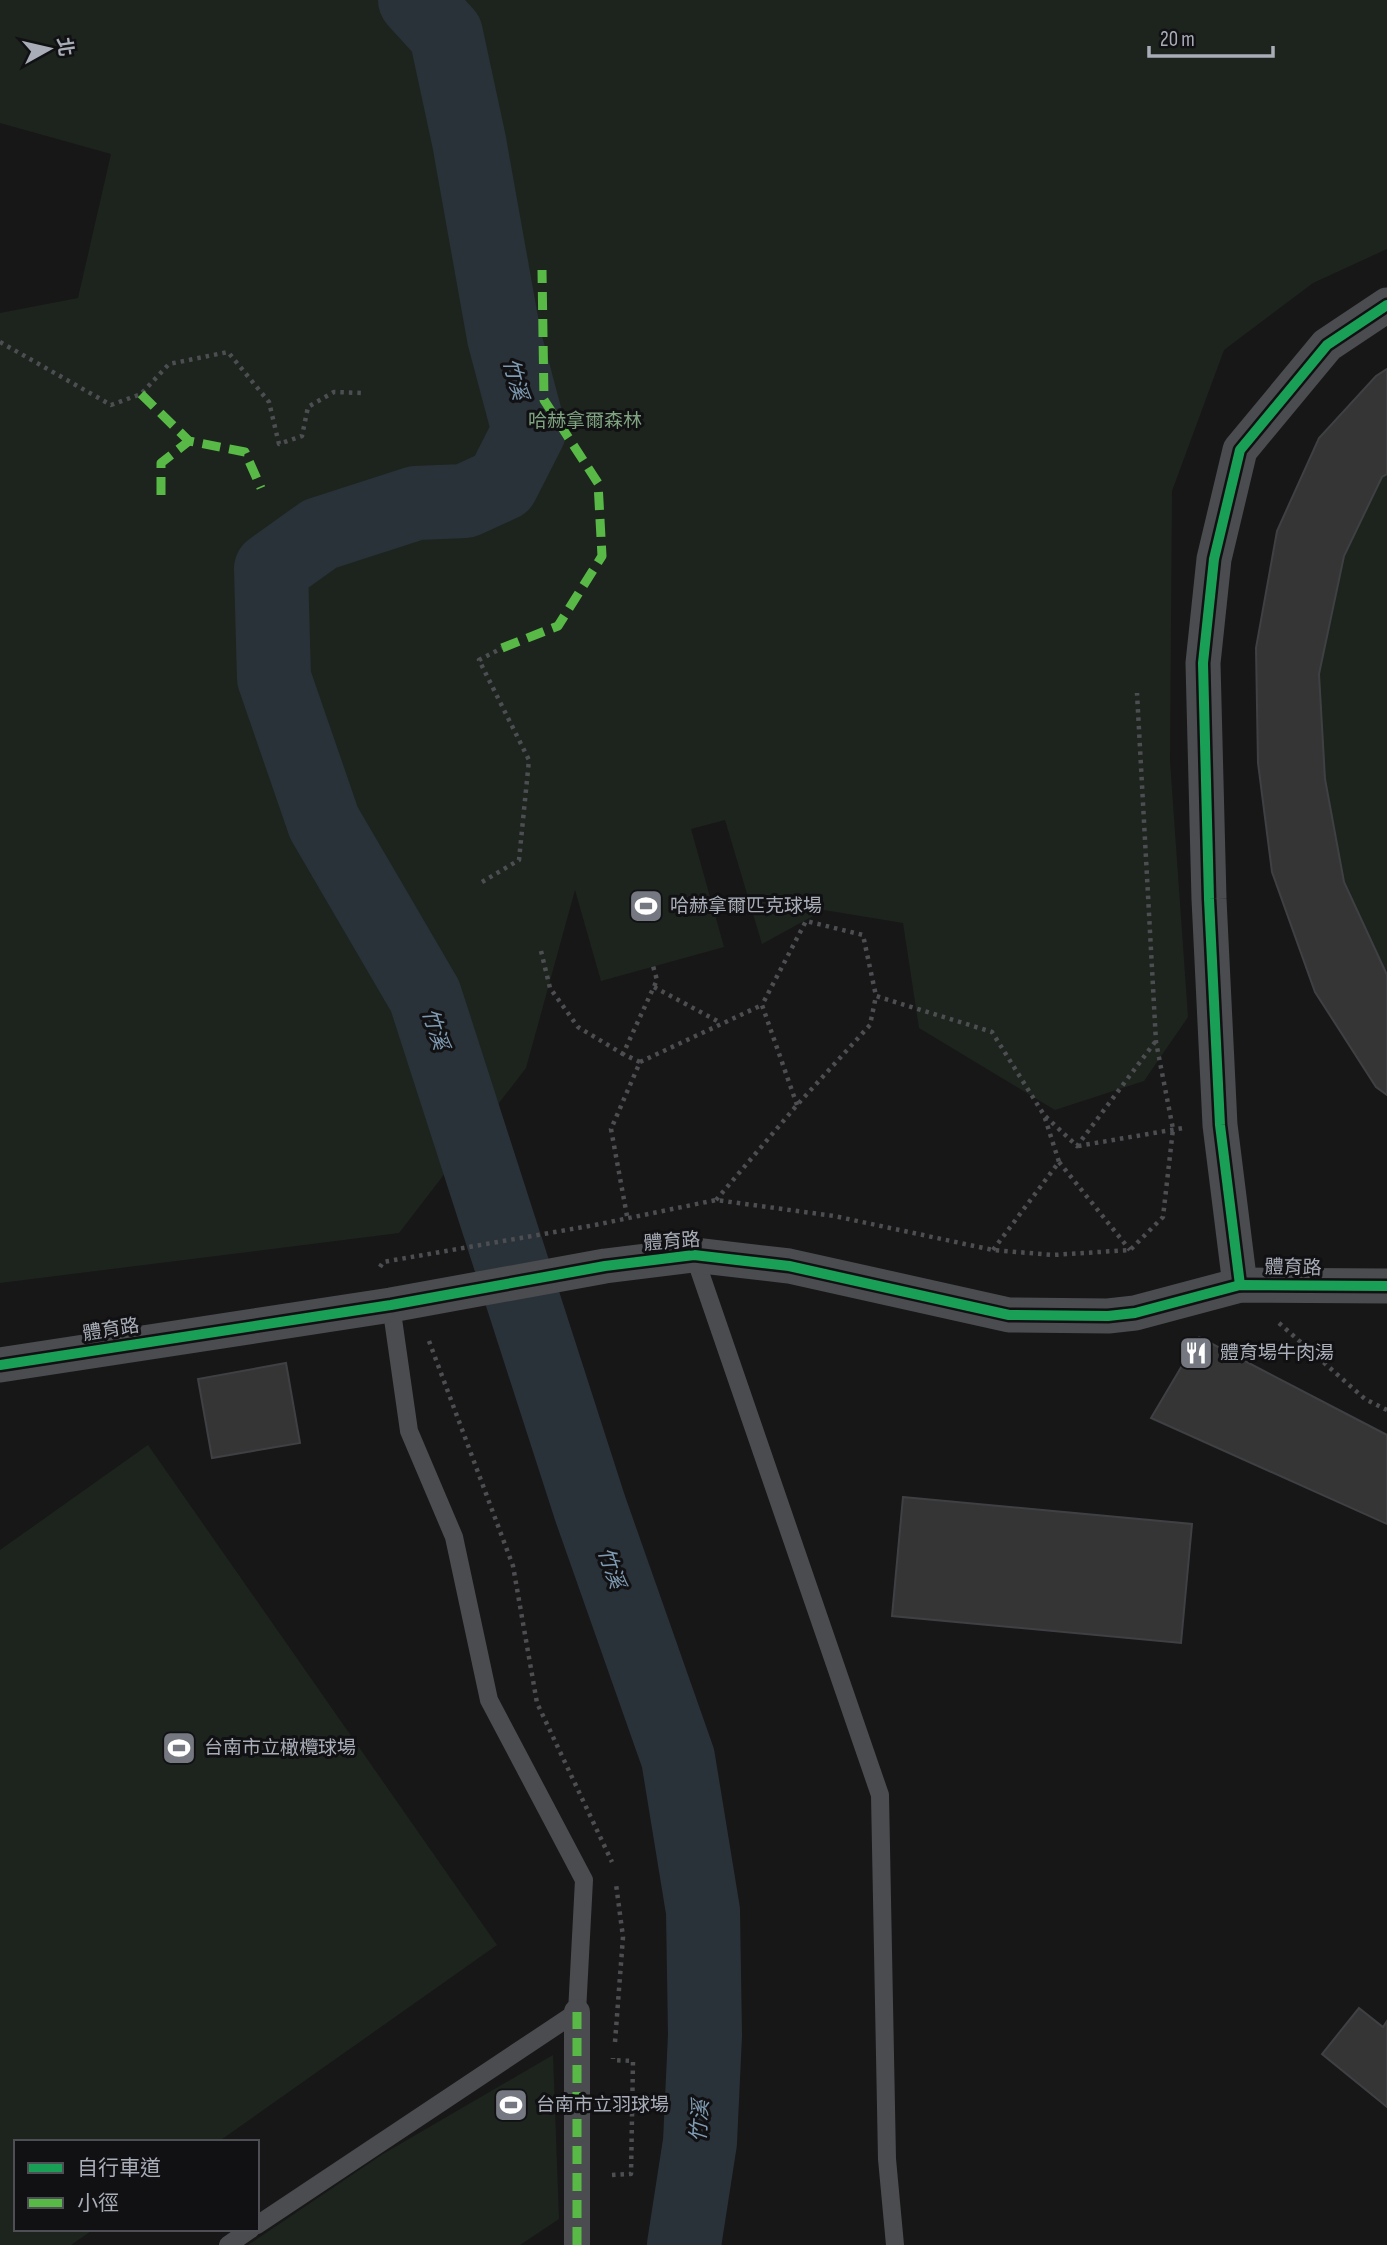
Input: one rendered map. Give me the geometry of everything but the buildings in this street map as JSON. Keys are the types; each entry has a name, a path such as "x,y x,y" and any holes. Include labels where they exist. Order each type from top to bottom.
{"street":[{"path":"1240,1285 1220,1125 1209,899 1203,663 1214,559 1240,450 1327,345 1387,305"},
{"name":"體育路","path":"0,1365 399,1303 605,1266 694,1255 789,1266 1009,1315 1108,1316 1135,1313 1240,1285 1387,1286"},
{"path":"577,2012 577,2245"}],"lane":[{"path":"694,1255 880,1795 887,2159 895,2245"},
{"path":"259,2224 577,2012 584,1880 489,1700 454,1537 409,1431 399,1303"},
{"path":"228,2245 248,2231"}],"path":[{"path":"0,342 111,405 141,394 169,364 228,352 269,402 279,444 302,436 308,407 334,392 363,393"},
{"path":"482,882 519,860 529,760 479,660 502,648"},
{"path":"409,1258 595,1225 627,1216 716,1200 834,1216 993,1250 1053,1255 1130,1250 1163,1217 1173,1129 1156,1042 1137,693"},
{"path":"627,1216 611,1129 640,1062 762,1005 806,921 863,935 876,996 870,1025 716,1200"},
{"path":"541,951 550,988 578,1027 640,1062"},
{"path":"623,1054 657,980 653,966"},
{"path":"654,987 722,1024"},
{"path":"876,996 992,1032 1044,1115 1059,1162 1130,1250"},
{"path":"762,1005 797,1105"},
{"path":"1077,1146 1156,1042"},
{"path":"1044,1115 1077,1146"},
{"path":"1077,1146 1173,1129"},
{"path":"993,1250 1059,1162"},
{"path":"1240,1285 1288,1332 1365,1399 1387,1410"}],"green space":[{"name":"哈赫拿爾森林","path":"0,0 1387,0 1387,249 1313,283 1224,350 1172,491 1170,761 1188,1017 1144,1081 1055,1110 919,1028 903,923 824,910 762,944 725,820 691,829 724,947 601,981 575,890 526,1068 399,1233 0,1283 0,313 78,298 111,154 0,123"},
{"path":"1387,369 1387,1095 1376,1087 1315,992 1272,872 1258,763 1256,648 1277,531 1319,438 1376,376"},
{"name":"台南市立橄欖球場","path":"148,1445 497,1945 221,2140 14,2140 14,2231 91,2231 71,2245 0,2245 0,1550"},
{"name":"台南市立羽球場","path":"553,2055 559,2219 520,2245 248,2245 383,2154"}],"waterway":[{"name":"竹溪","path":"415,0 446,34 469,141 504,337 529,431 502,484 465,501 416,503 320,534 271,569 274,678 324,823 425,996 590,1508 678,1758 703,1911 705,2035 700,2142 684,2245"}],"marked path":[{"path":"502,648 558,626 602,556 598,483 544,400 542,270"},
{"path":"141,394 189,441 245,452 261,488"},
{"path":"161,495 161,463 189,441"},
{"path":"577,2012 577,2245"}],"cycle path":[{"path":"1240,1285 1220,1125 1209,899 1203,663 1214,559 1240,450 1327,345 1387,305"},
{"path":"0,1365 391,1305 605,1266 694,1255 789,1266 1009,1315 1108,1316 1135,1313 1240,1285 1387,1286"}],"place":[{"name":"哈赫拿爾匹克球場","path":"646,906"},
{"name":"體育場牛肉湯","path":"1196,1353"},
{"name":"台南市立橄欖球場","path":"179,1748"},
{"name":"台南市立羽球場","path":"511,2105"}]}
